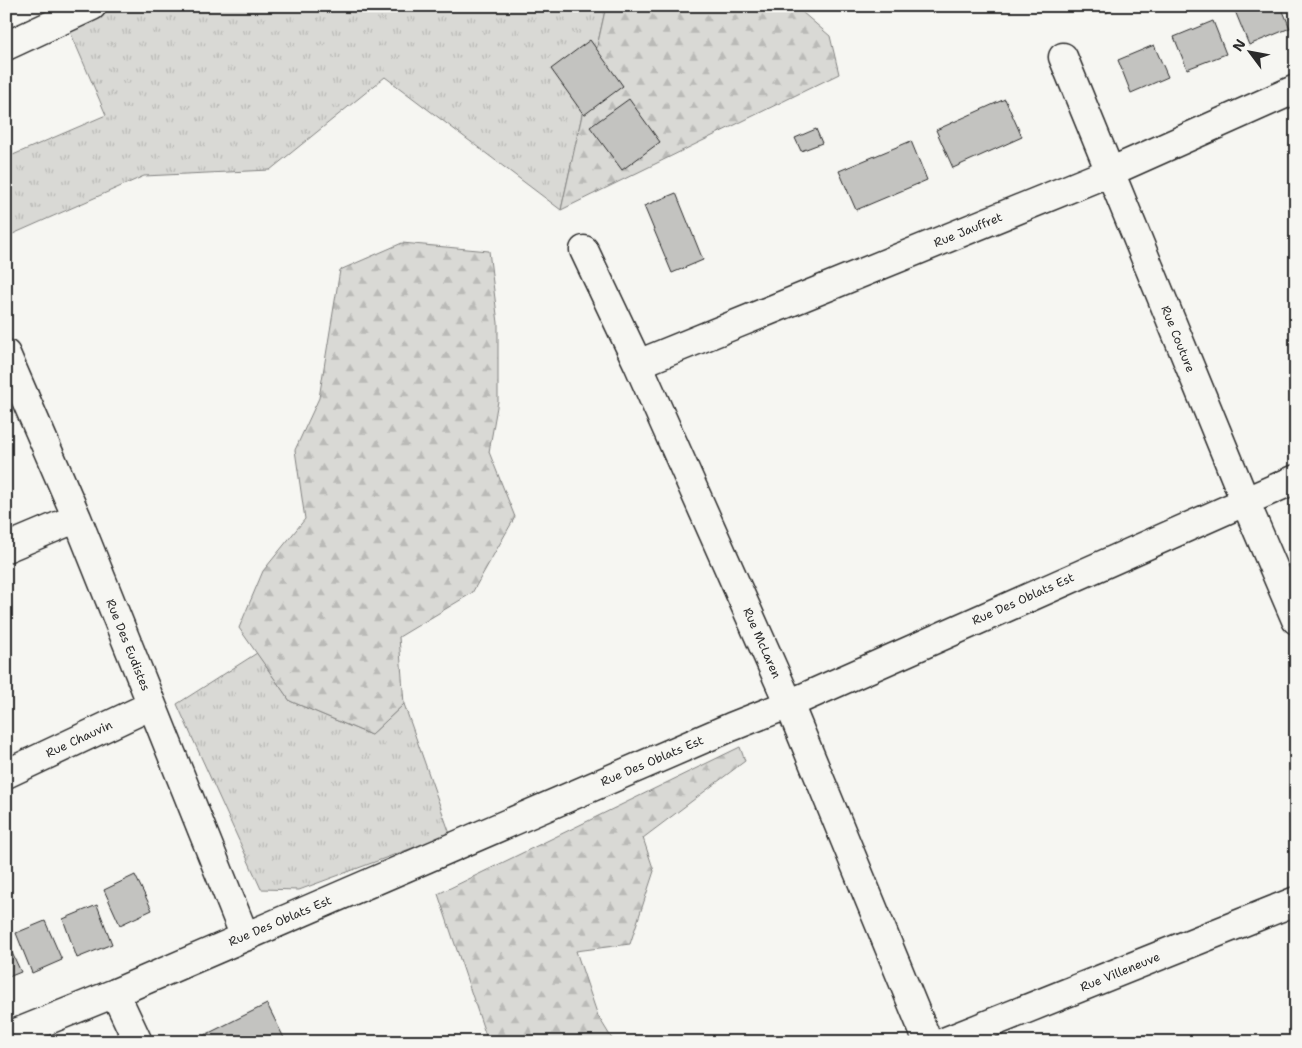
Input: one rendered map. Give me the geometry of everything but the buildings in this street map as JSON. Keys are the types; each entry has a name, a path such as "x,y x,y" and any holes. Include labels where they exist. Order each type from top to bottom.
{"street":[{"path":"6,46 92,6"},
{"name":"Rue Couture","path":"1063,57 1245,501 1296,620"},
{"name":"Rue Jauffret","path":"638,364 1110,172 1296,89"},
{"name":"Rue McLaren","path":"584,250 638,364 789,704 928,1042"},
{"name":"Rue Des Eudistes","path":"6,354 76,518 245,936"},
{"name":"Rue Des Oblats Est","path":"6,1037 115,993 722,731 789,704 1296,479"},
{"path":"6,548 76,518"},
{"name":"Rue Chauvin","path":"6,774 152,704"},
{"name":"Rue Villeneuve","path":"944,1042 1296,901"},
{"path":"115,993 138,1042"}],"green space":[{"path":"103,6 606,6 561,210 385,77 270,170 144,176 6,237 6,158 106,115 66,22"},
{"path":"606,6 795,6 830,36 839,74 561,210"},
{"path":"402,243 489,251 498,323 498,401 489,452 515,517 472,593 399,637 404,704 371,735 290,701 239,628 263,571 305,519 295,450 319,398 340,270"},
{"path":"257,653 290,701 371,735 404,704 450,834 299,890 261,889 177,704"},
{"path":"740,747 745,761 643,838 654,871 630,944 576,951 598,1016 614,1042 487,1042 438,894"}]}
